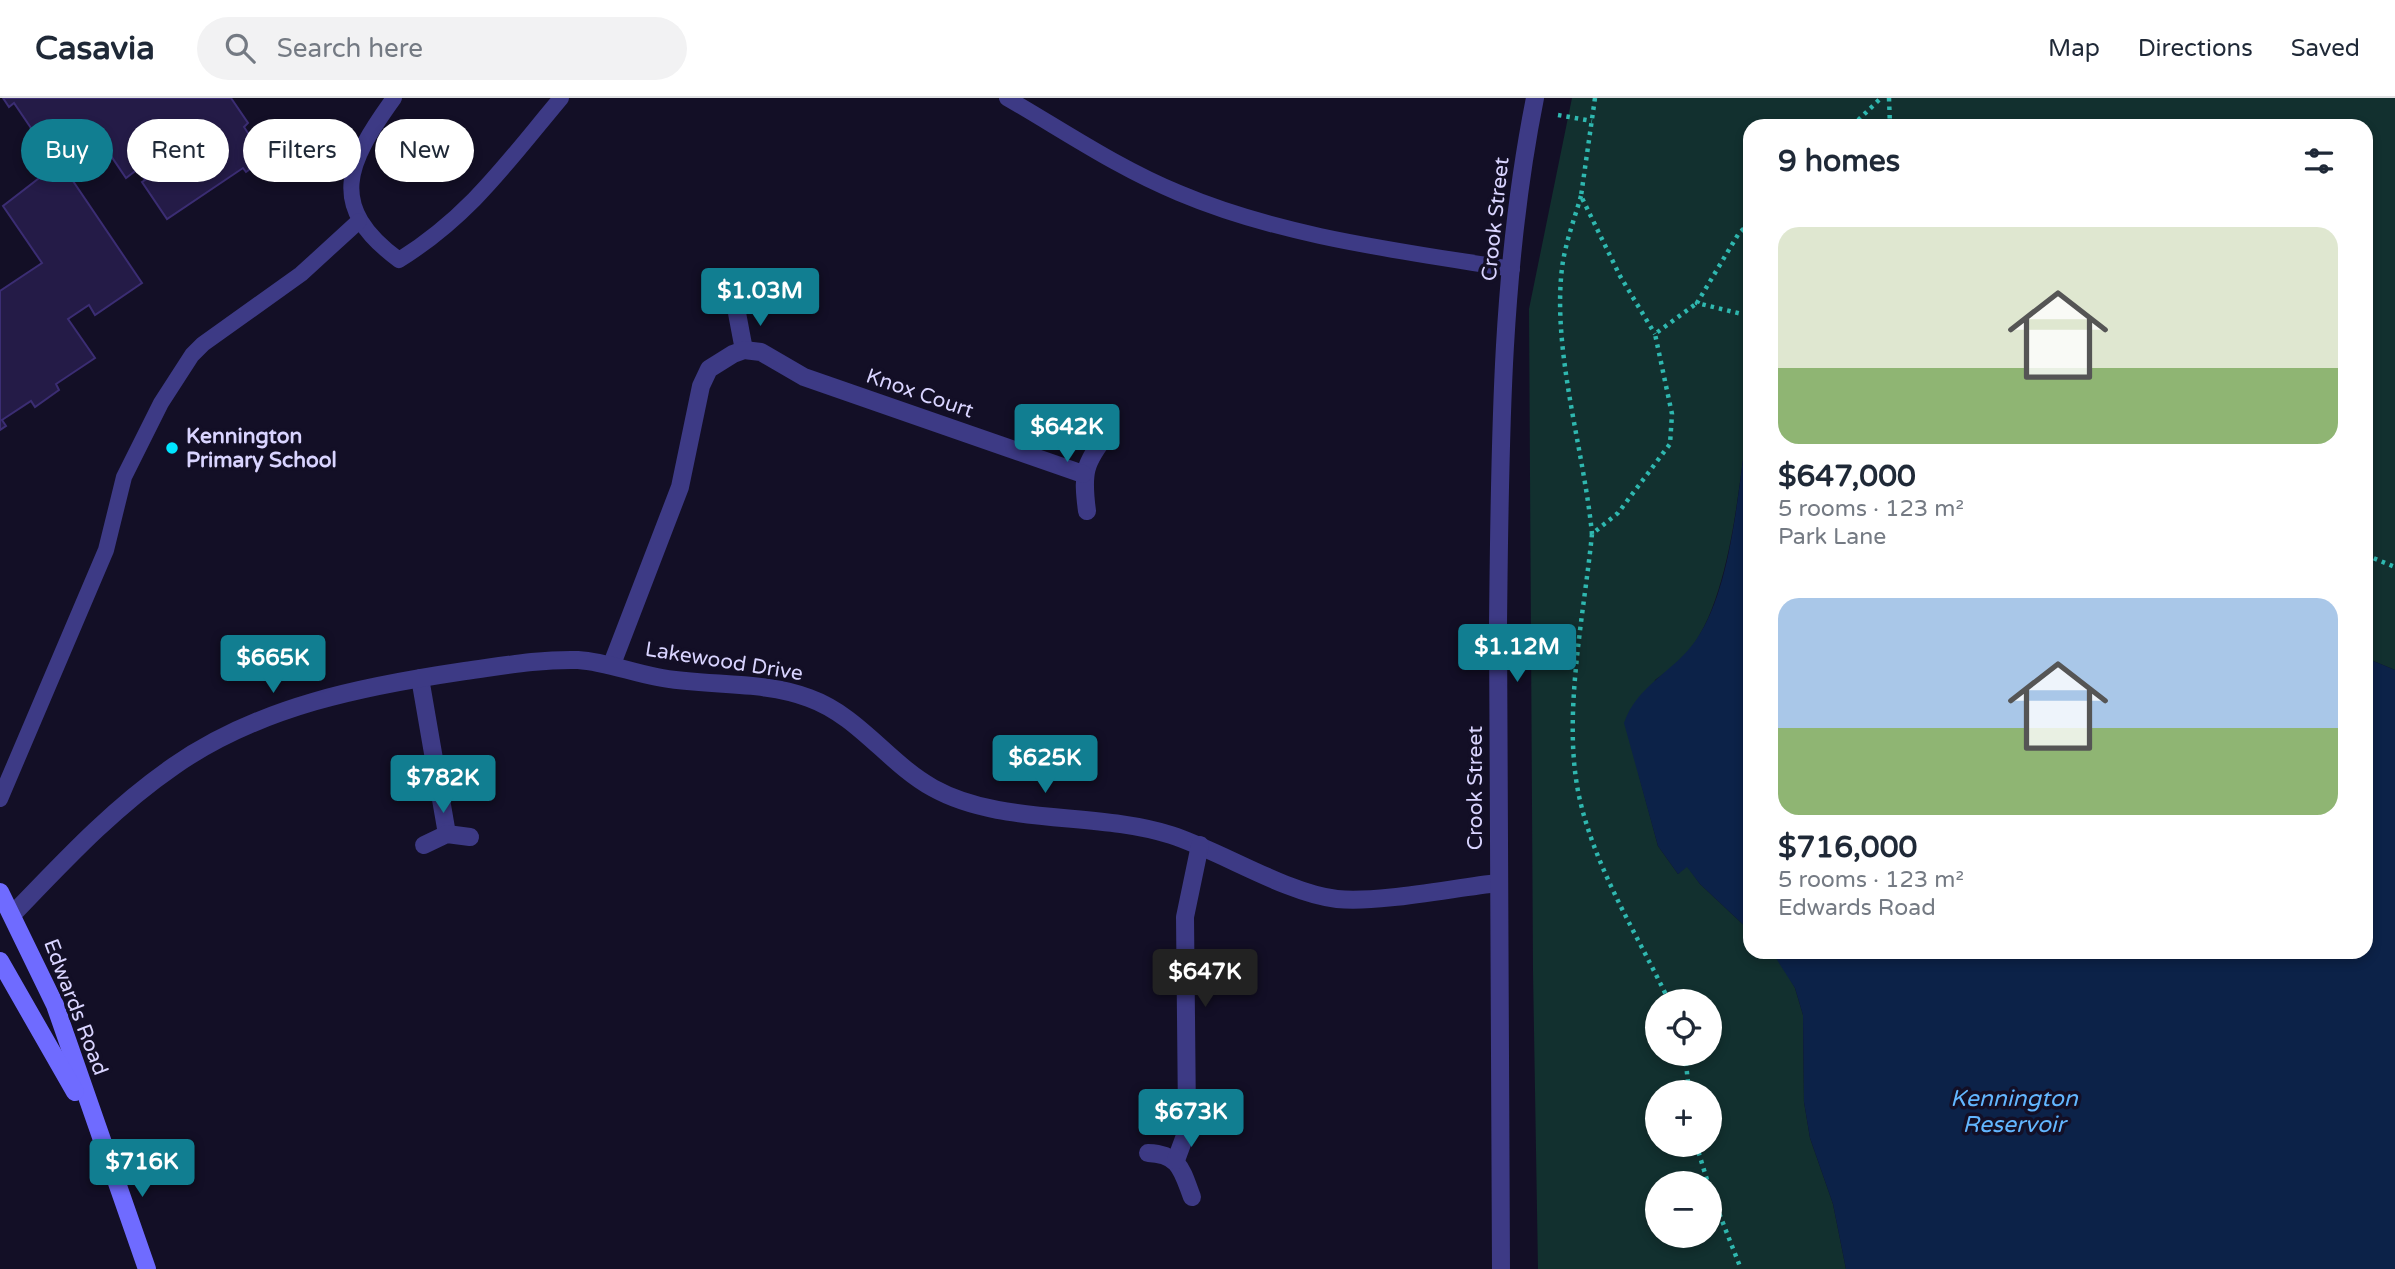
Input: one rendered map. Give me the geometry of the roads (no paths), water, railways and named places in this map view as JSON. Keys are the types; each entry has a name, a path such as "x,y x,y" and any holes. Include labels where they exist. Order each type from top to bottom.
{"street":[{"name":"Crook Street","path":"1501,1269 1498,883 1500,432 1511,269 1524,155 1535,98"},
{"path":"612,664 680,487 701,386 709,369 722,359 744,350 737,313"},
{"name":"Knox Court","path":"744,350 761,352 804,377 1083,474"},
{"path":"1087,511 1083,474 1091,455 1108,433"},
{"name":"Lakewood Drive","path":"13,914 89,834 178,763 244,728 330,696 420,678 545,660 612,664 656,677 805,696 831,706 907,771 933,788 956,798 987,807 1138,827 1200,845 1316,895 1338,899 1498,883"},
{"path":"420,678 447,834"},
{"path":"424,845 447,834 470,837"},
{"path":"1176,1160 1186,1133 1187,1118 1185,917 1200,845"},
{"name":"Edwards Road","path":"0,892 55,1005 100,1142 147,1269"},
{"name":"Edwards Road","path":"0,961 42,1030 100,1142"},
{"path":"1148,1153 1164,1154 1176,1160 1192,1197"}],"lane":[{"path":"394,98 364,147 351,182 351,204 369,235 399,260 446,229 467,210 561,98"},
{"path":"1007,98 1148,179 1221,208 1274,225 1326,236 1511,269"},
{"path":"0,800 106,550 124,477 161,403 192,355 203,344 300,274 359,221"}],"water":[{"path":"1743,459 1743,924 1700,884 1687,867 1678,874 1658,846 1624,723 1638,698 1687,651 1708,619 1725,569"},
{"name":"Kennington Reservoir","path":"2373,661 2395,670 2395,1269 1846,1269 1833,1204 1810,1138 1804,1102 1803,1015 1795,988 1776,959 2373,959"}],"place":[{"name":"Kennington Primary School","path":"172,448"}]}
